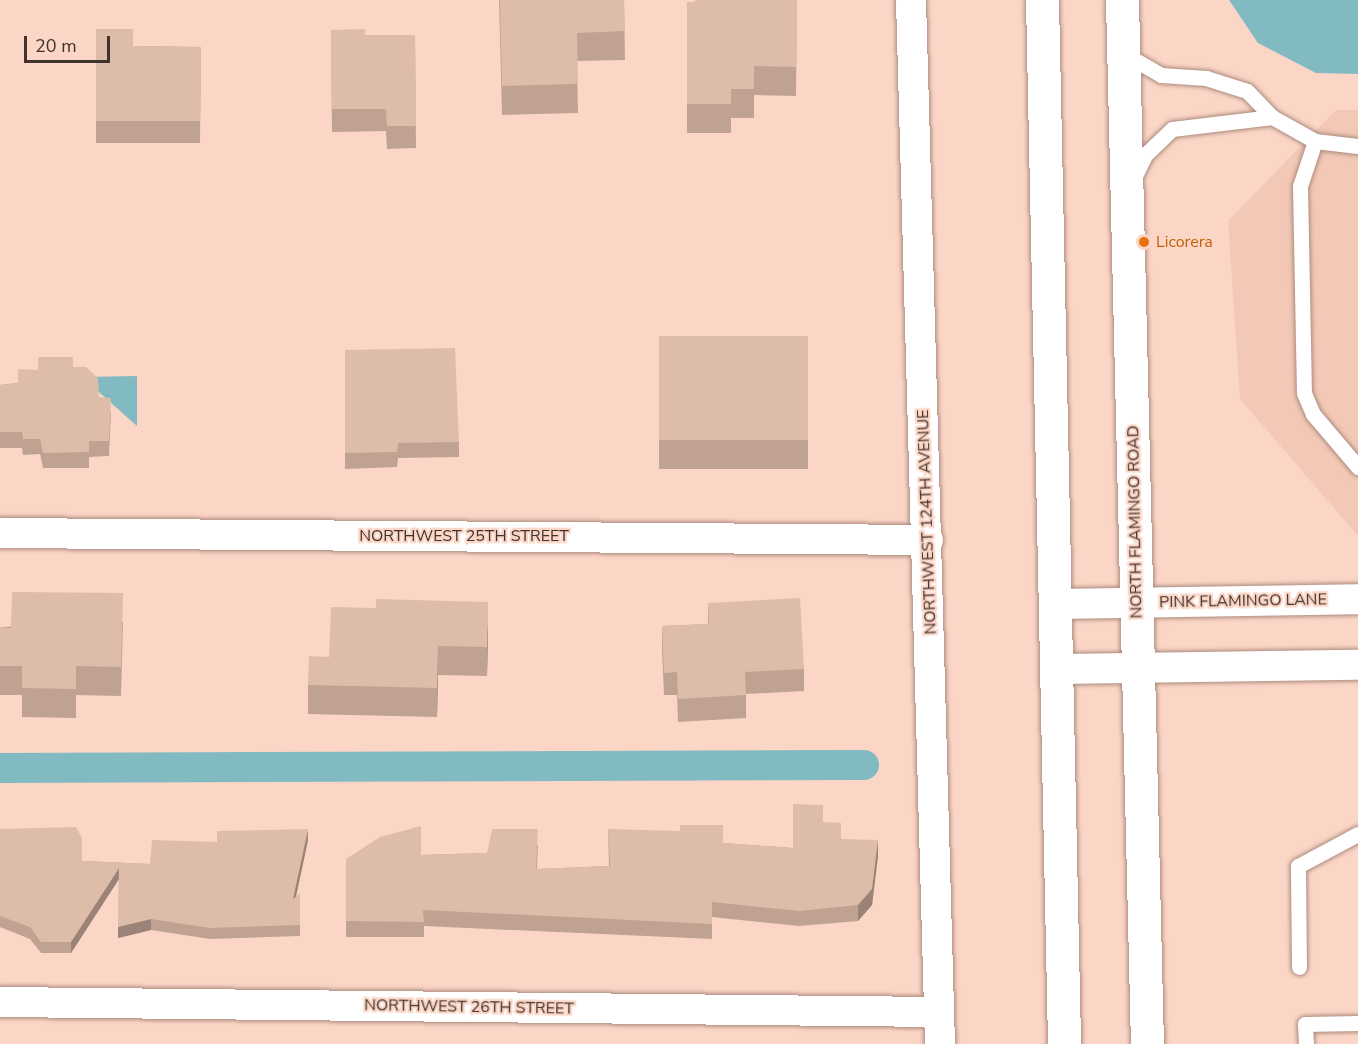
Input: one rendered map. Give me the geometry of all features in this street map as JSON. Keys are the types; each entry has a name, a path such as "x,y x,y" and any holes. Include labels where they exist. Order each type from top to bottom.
{"highway":[{"path":"1042,0 1064,1044"},
{"name":"NORTH FLAMINGO ROAD","path":"1122,0 1147,1044"}],"street":[{"name":"NORTHWEST 124TH AVENUE","path":"911,0 928,540 940,1044"},
{"name":"NORTHWEST 25TH STREET","path":"0,533 928,540"},
{"name":"PINK FLAMINGO LANE","path":"1056,604 1358,598"},
{"path":"1057,669 1358,665"},
{"name":"NORTHWEST 26TH STREET","path":"0,1002 939,1012"}],"lane":[{"path":"1124,53 1161,75 1206,78 1247,91 1272,117 1315,141 1358,146"},
{"path":"1127,194 1145,155 1172,129 1272,117"},
{"path":"1315,141 1300,186 1304,393 1313,414 1358,467"},
{"path":"1299,967 1298,866 1358,834"},
{"path":"1306,1044 1305,1024 1358,1023"}],"shaded area":[{"path":"1336,110 1358,110 1358,536 1240,399 1228,221"}],"water":[{"path":"1229,0 1358,0 1358,74 1316,73 1258,43"},
{"path":"137,376 137,426 82,377"}],"building":[{"path":"500,0 624,0 625,31 577,33 578,84 502,86"},
{"path":"695,0 797,0 796,67 754,66 754,89 731,89 731,104 687,104 687,2 695,2"},
{"path":"96,29 133,29 133,46 201,47 200,121 96,121"},
{"path":"365,29 365,35 415,35 416,126 387,126 386,109 332,109 331,30"},
{"path":"659,336 808,336 808,440 659,440"},
{"path":"455,348 459,442 398,443 397,452 345,453 345,350"},
{"path":"38,357 73,357 73,367 86,367 98,378 99,397 111,398 109,441 89,441 89,452 43,453 40,439 23,439 22,432 0,432 0,385 18,383 18,369 38,370"},
{"path":"12,592 123,593 121,667 76,666 76,689 22,688 22,666 0,666 0,627 11,628"},
{"path":"800,598 804,669 745,672 746,695 678,699 677,672 664,673 662,626 709,624 708,603"},
{"path":"376,599 488,602 487,647 438,646 437,688 308,685 309,656 329,657 331,607 376,608"},
{"path":"793,804 823,805 823,822 841,823 841,839 878,840 872,889 858,905 799,911 712,902 712,924 423,910 424,922 346,921 346,859 380,837 421,826 421,855 487,853 492,829 538,829 536,869 610,866 608,829 680,831 680,825 723,825 723,843 793,848"},
{"path":"76,827 82,838 82,861 150,864 152,840 217,842 217,831 308,829 293,899 300,894 300,925 210,928 151,919 118,927 119,868 71,942 41,942 30,927 0,916 0,829"}],"waterway":[{"path":"0,768 864,765"}],"place":[{"name":"Licorera","path":"1144,242"}]}
